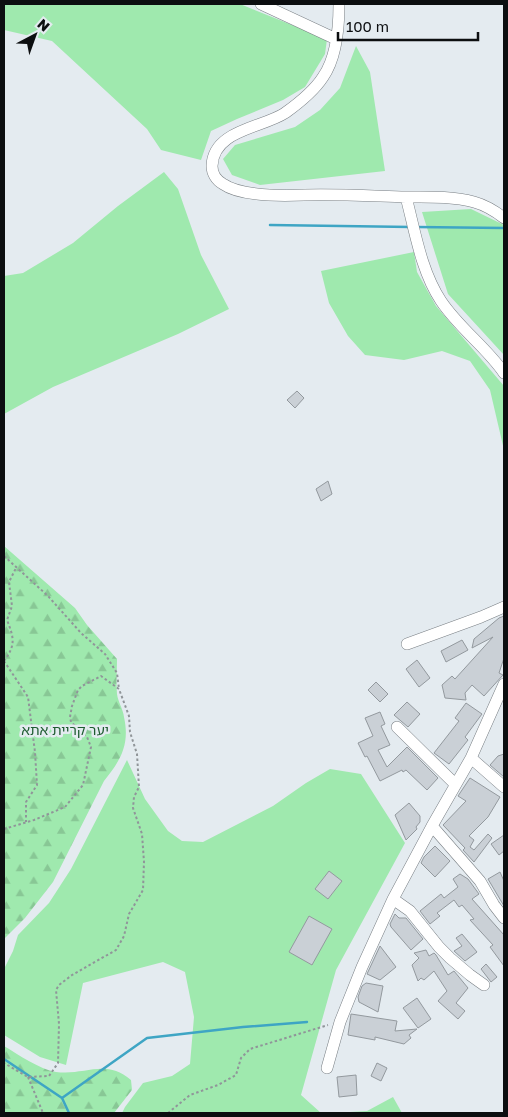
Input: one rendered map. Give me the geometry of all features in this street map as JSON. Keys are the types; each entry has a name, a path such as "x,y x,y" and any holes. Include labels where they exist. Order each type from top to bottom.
{"street":[{"path":"260,4 336,39"},
{"path":"339,4 333,57 324,76 312,91 283,114 230,136 221,144 212,162 212,170 218,181 230,189 278,196 374,194 406,197 432,196 474,202 493,210 504,218"},
{"path":"406,197 423,261 441,302 504,373"},
{"path":"407,644 481,618 504,607"},
{"path":"327,1068 340,1022 362,967 393,899 471,758 504,684"},
{"path":"397,727 455,784"},
{"path":"471,758 504,787"},
{"path":"432,826 480,881 504,918"},
{"path":"393,899 410,911 439,947 484,985"}],"path":[{"path":"4,556 48,596 81,633 105,654 117,673 119,689 129,716 130,732 137,754 139,787 134,797 132,808 142,834 144,862 143,890 129,914 124,936 116,950 72,975 59,985 56,990 59,1024 58,1063 49,1076 28,1077 4,1063"},
{"path":"16,568 9,582 12,606 7,620 13,636 12,650 4,661 28,697 37,784 26,802 26,822"},
{"path":"4,829 65,807 82,785 91,747 87,737 71,722 72,706 78,690 101,676 119,689"},
{"path":"168,1113 190,1095 218,1085 236,1075 240,1058 250,1049 340,1022"},
{"path":"28,1077 43,1113"}],"green space":[{"path":"4,4 240,4 327,39 325,54 305,87 283,100 211,131 201,160 161,150 147,129 52,41 4,30"},
{"path":"356,46 370,72 385,171 260,185 232,175 223,159 235,145 295,127 320,110 340,88"},
{"path":"164,172 178,189 201,255 229,309 178,334 53,387 4,414 4,276 23,273 73,243"},
{"path":"471,209 504,225 504,355 448,294 422,212"},
{"path":"414,252 417,272 436,306 504,386 504,450 490,390 470,361 442,351 404,360 365,355 348,336 329,303 321,271"},
{"name":"יער קריית אתא","path":"4,546 75,608 87,625 117,659 117,694 126,727 126,735 123,751 104,781 53,882 25,918 5,938 4,950"},
{"path":"127,760 145,799 168,831 182,841 203,842 273,806 330,769 361,774 405,843 336,970 301,1095 321,1113 122,1113 143,1083 172,1076 190,1064 194,1017 185,972 163,962 83,983 66,1065 40,1057 4,1035 4,969 18,935 49,903 71,869"},
{"path":"4,1046 36,1065 56,1072 66,1073 95,1069 112,1070 131,1080 132,1090 114,1113 4,1113"},
{"path":"393,1097 402,1113 333,1113 367,1111"}],"building":[{"path":"297,391 304,398 295,408 287,400"},
{"path":"328,481 332,494 321,501 316,489"},
{"path":"504,616 504,658 499,673 503,675 484,696 472,685 465,693 466,700 445,698 442,685 452,676 455,679 493,637 472,648 474,639"},
{"path":"462,640 468,650 446,662 441,651"},
{"path":"417,660 430,678 419,687 406,669"},
{"path":"376,682 388,694 380,702 368,690"},
{"path":"407,702 420,714 408,727 394,715"},
{"path":"466,703 482,714 465,737 468,740 449,764 434,753 459,721 455,718"},
{"path":"380,712 385,724 381,726 390,745 378,750 387,767 407,747 438,778 427,790 406,770 403,772 402,770 380,781 367,756 365,757 358,743 373,736 365,718"},
{"path":"504,754 504,777 490,765 498,756"},
{"path":"470,778 500,797 488,817 469,836 474,840 470,847 474,850 488,834 492,838 474,862 463,850 465,848 443,825 466,801 458,796"},
{"path":"409,803 420,816 420,822 416,827 417,829 406,840 395,815"},
{"path":"504,835 504,851 499,855 491,844"},
{"path":"435,846 450,861 435,877 421,863"},
{"path":"329,871 342,881 328,899 315,889"},
{"path":"500,872 504,881 504,906 488,879"},
{"path":"460,874 468,879 479,894 472,899 504,935 504,966 490,947 493,945 470,920 474,919 462,905 459,907 454,900 437,913 440,916 430,924 420,911 441,894 444,898 458,887 453,879"},
{"path":"395,914 399,918 406,918 423,939 411,950 391,927 390,924"},
{"path":"309,916 332,929 312,965 289,952"},
{"path":"462,934 477,952 465,961 454,951 462,946 456,938"},
{"path":"380,946 396,967 380,980 367,974"},
{"path":"426,950 429,956 434,953 436,955 448,975 454,971 468,988 456,1003 465,1011 458,1019 438,1001 447,991 434,971 424,980 421,978 418,981 412,965 419,958 414,953"},
{"path":"486,964 497,977 491,982 481,969"},
{"path":"366,983 383,986 378,1012 359,1002 358,997 362,986"},
{"path":"417,998 431,1019 418,1028 403,1008"},
{"path":"351,1014 397,1021 395,1031 417,1029 409,1035 411,1038 404,1044 375,1037 375,1040 348,1035"},
{"path":"377,1063 387,1068 381,1081 371,1076"},
{"path":"356,1075 357,1095 339,1097 337,1077"}],"waterway":[{"path":"270,225 411,227"},
{"path":"416,227 504,228"},
{"path":"62,1098 147,1038 307,1022"},
{"path":"4,1059 62,1098 69,1113"}]}
